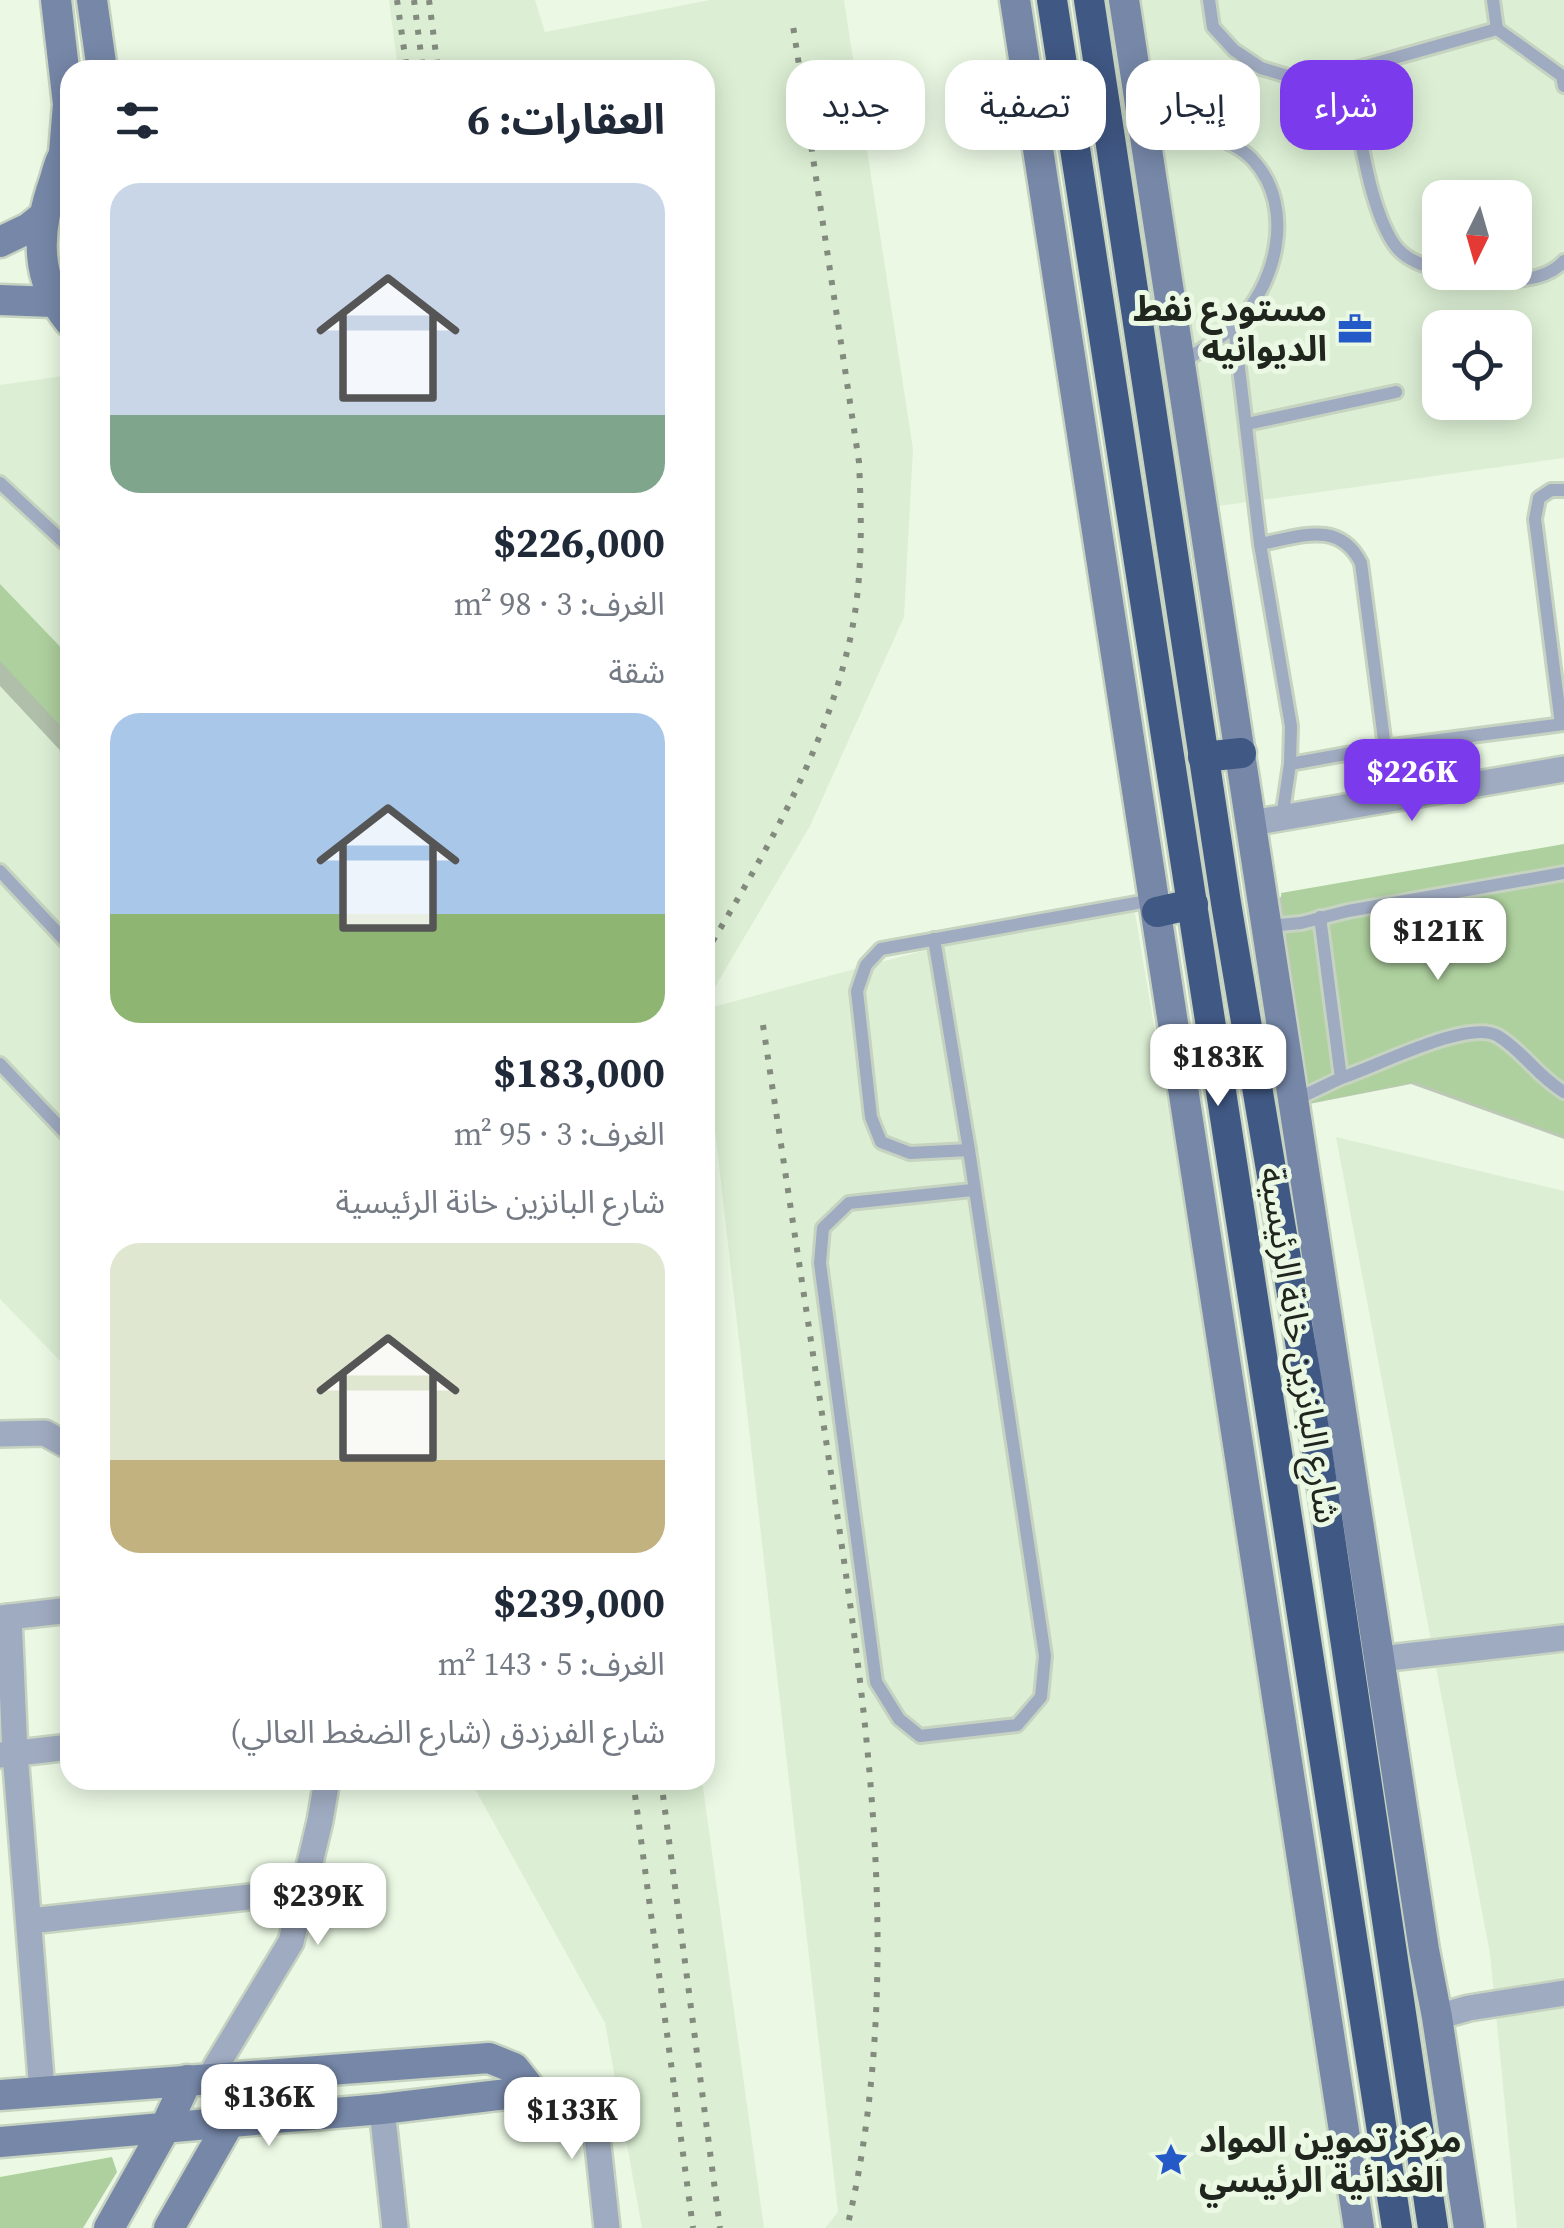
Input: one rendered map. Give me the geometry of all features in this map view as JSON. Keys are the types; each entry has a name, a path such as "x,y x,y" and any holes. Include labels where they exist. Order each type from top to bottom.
{"highway":[{"name":"شارع البانزين خانة الرئيسية","path":"1052,0 1398,2228"},
{"name":"شارع البانزين خانة الرئيسية","path":"1089,0 1203,757 1321,1381 1433,2228"},
{"path":"1203,757 1240,754"},
{"path":"1156,906 1193,904"}],"main road":[{"path":"56,0 63,60"},
{"path":"92,0 101,60"},
{"path":"1015,0 1359,2228"},
{"path":"1124,0 1133,60"},
{"path":"1146,150 1240,754 1267,820 1268,926 1295,1100 1321,1381 1380,1659 1469,2228"},
{"path":"60,170 44,216 42,260 60,309"},
{"path":"0,242 44,216"},
{"path":"0,300 60,312"},
{"path":"0,2095 488,2058 514,2068 532,2092"},
{"path":"170,2228 256,2076"},
{"path":"109,2228 198,2079"},
{"path":"0,2142 382,2110 532,2092"}],"street":[{"path":"1267,820 1564,769"},
{"path":"0,1434 45,1433 60,1441"},
{"path":"42,2091 30,1922 8,1754 5,1617 60,1611"},
{"path":"1380,1659 1564,1638"},
{"path":"8,1754 60,1748"},
{"path":"198,2079 291,1942 324,1790"},
{"path":"30,1922 304,1891"},
{"path":"1437,2017 1564,1993"},
{"path":"532,2092 562,2095 585,2111 592,2123 597,2136 607,2228"},
{"path":"382,2110 395,2228"}],"lane":[{"path":"1209,0 1213,27 1234,50 1261,68 1280,73"},
{"path":"1493,0 1497,29 1562,76 1564,86"},
{"path":"1387,60 1497,29"},
{"path":"1180,364 1234,326 1269,276 1280,224 1271,191 1254,161 1237,150"},
{"path":"1365,150 1378,214 1395,247 1422,266"},
{"path":"1532,276 1564,261"},
{"path":"1234,326 1260,544 1291,726 1290,764 1267,820"},
{"path":"1247,424 1396,392"},
{"path":"0,483 60,539"},
{"path":"1290,764 1562,724 1535,519 1539,498 1551,490 1564,490"},
{"path":"1260,544 1317,534 1351,544 1361,562 1385,747"},
{"path":"0,871 60,935"},
{"path":"1268,926 1564,873"},
{"path":"968,1150 910,1152 881,1142 871,1117 857,992 866,965 880,950 934,939 1156,906"},
{"path":"1320,916 1341,1078"},
{"path":"934,939 1044,1656 1041,1697 1017,1725 920,1736 899,1719 876,1682 820,1263 823,1228 849,1203 972,1190"},
{"path":"1295,1100 1444,1037 1474,1030 1496,1034 1542,1079 1564,1092"},
{"path":"0,1064 60,1127"}],"shaded area":[{"path":"389,0 535,0 545,32 710,0 844,0 853,60 786,60 786,150 867,150 913,449 904,617 810,826 715,987 715,60 397,60"},
{"path":"1094,0 1564,0 1564,458 1183,511"},
{"path":"60,376 60,1361 0,1299 0,385"},
{"path":"1132,895 1357,2228 825,2228 838,2212 715,1130 715,1006"},
{"path":"1336,1137 1564,1191 1564,2228 1517,2228 1490,1954"},
{"path":"476,1790 703,1790 764,2228 642,2228 605,2023"}],"building":[{"path":"0,584 60,647 60,725 0,661"},
{"path":"1564,844 1564,1136 1415,1082 1311,1103 1281,893"},
{"path":"112,2157 117,2172 83,2228 0,2228 0,2177"}],"railway":[{"path":"397,0 406,60"},
{"path":"414,0 422,60"},
{"path":"429,0 437,60"},
{"path":"715,937 768,845 821,731 847,652 859,581 859,462 792,19"},
{"path":"763,1025 857,1656 875,1848 875,2039 865,2134 847,2228"},
{"path":"634,1790 693,2228"},
{"path":"662,1790 720,2228"}],"place":[{"name":"مستودع نفط الديوانيه","path":"1355,329"},
{"name":"مركز تموين المواد الغدائية الرئيسي","path":"1171,2160"}]}
